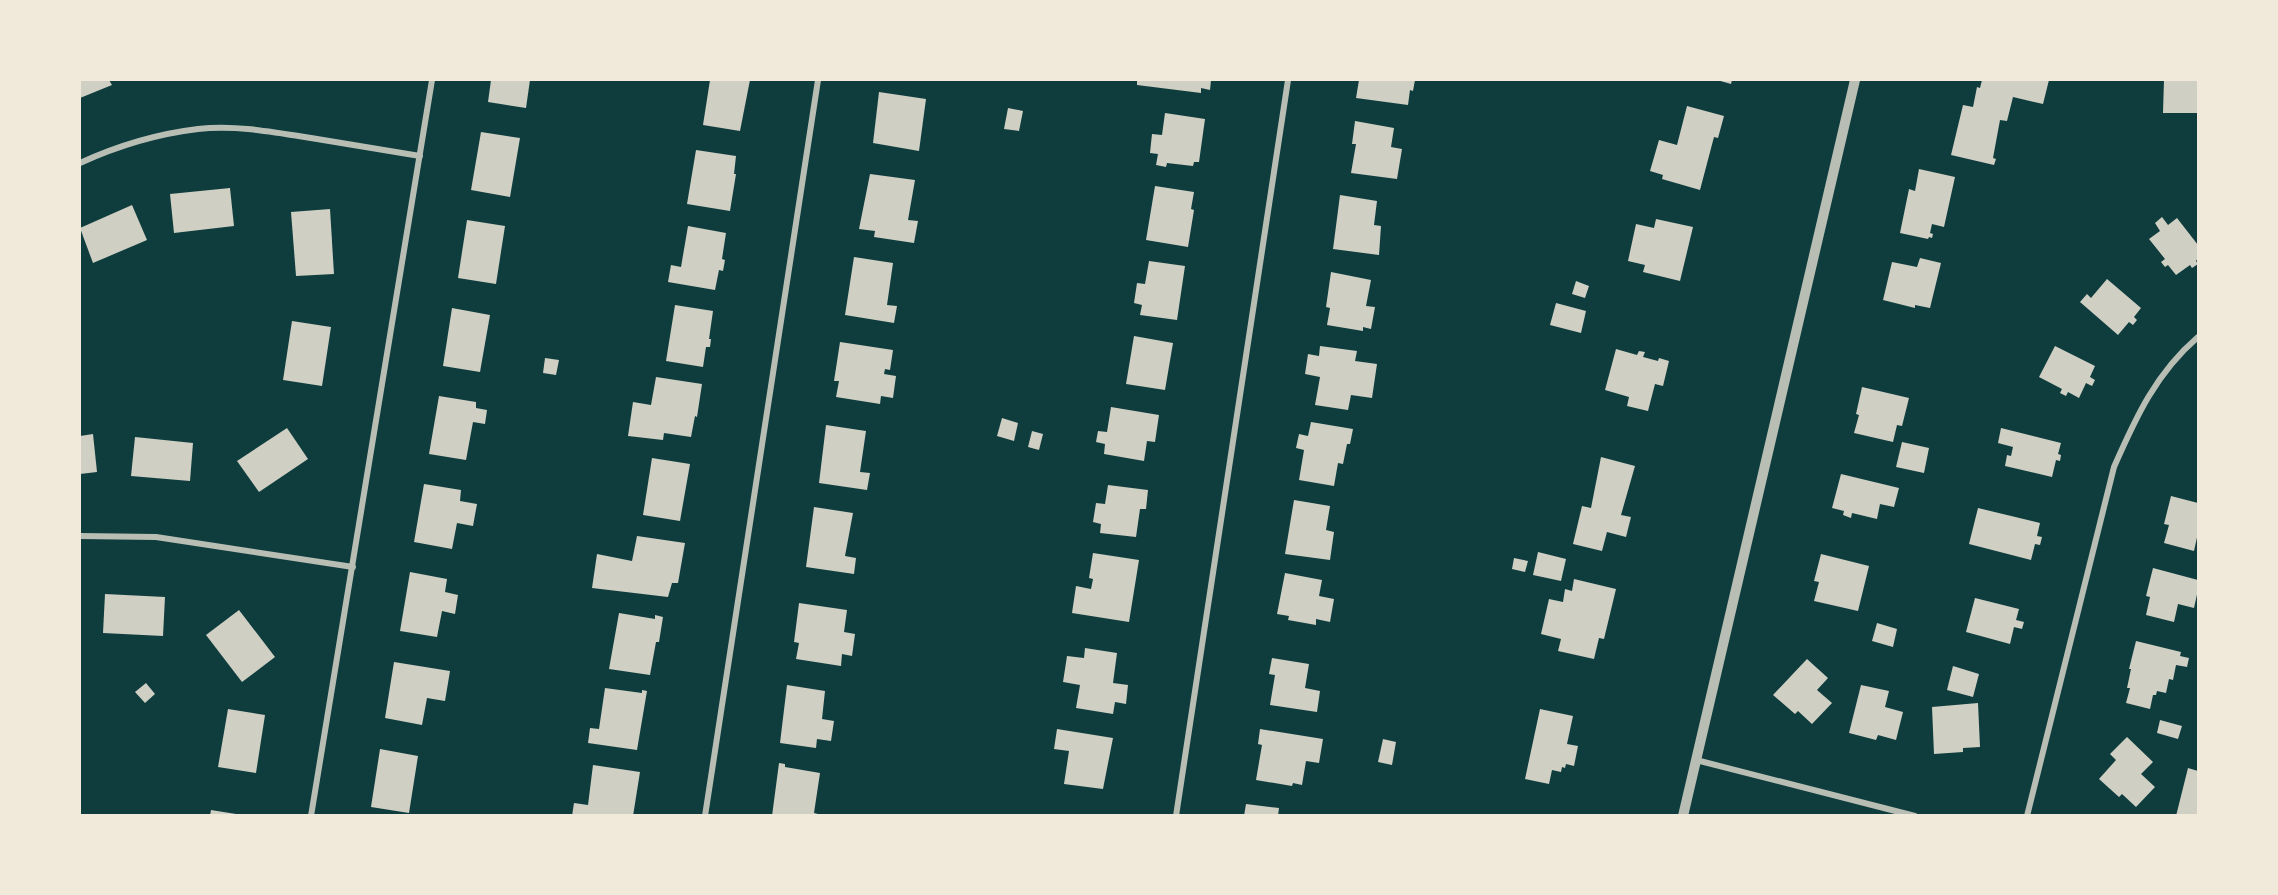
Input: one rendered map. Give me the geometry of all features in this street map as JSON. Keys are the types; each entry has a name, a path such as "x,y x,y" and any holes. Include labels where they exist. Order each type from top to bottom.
{"street":[{"path":"311,816 432,80"},
{"path":"705,816 818,80"},
{"path":"1176,816 1288,80"},
{"path":"1683,816 1855,80"},
{"path":"80,163 134,141 166,134 220,128 263,130 420,156"},
{"path":"2026,816 2114,467 2151,389 2180,353 2199,337"},
{"path":"80,536 156,537 353,567"},
{"path":"1696,760 1915,816"}],"building":[{"path":"80,80 109,80 112,85 80,98"},
{"path":"491,80 530,80 526,108 488,102"},
{"path":"710,80 750,80 740,131 703,125"},
{"path":"1137,80 1211,80 1210,90 1201,88 1201,93 1137,85"},
{"path":"1359,80 1415,80 1413,91 1410,90 1408,105 1356,98"},
{"path":"1717,80 1732,80 1731,84"},
{"path":"1982,80 2049,80 2043,104 2013,97 2007,121 2000,120 1993,158 1996,159 1994,165 1951,155 1963,105 1973,107 1977,87 1980,88"},
{"path":"2164,80 2198,80 2198,113 2163,113"},
{"path":"879,92 926,99 919,151 873,143"},
{"path":"1687,106 1724,116 1718,138 1714,137 1700,190 1662,179 1663,175 1650,171 1659,140 1677,145"},
{"path":"1008,108 1023,111 1019,131 1004,129"},
{"path":"1165,113 1205,119 1199,162 1194,162 1193,166 1167,163 1166,167 1156,165 1158,154 1150,153 1152,134 1162,135"},
{"path":"1355,121 1394,128 1391,147 1402,149 1397,179 1351,173 1356,144 1352,144"},
{"path":"481,132 520,138 510,197 471,190"},
{"path":"696,150 736,156 734,174 736,174 730,211 687,204"},
{"path":"1919,169 1955,177 1944,227 1932,224 1930,233 1933,234 1932,238 1928,239 1900,233 1909,189 1915,191"},
{"path":"870,174 915,180 908,220 918,221 914,243 874,237 875,231 859,229"},
{"path":"1155,186 1194,192 1191,209 1194,210 1188,247 1146,240"},
{"path":"230,188 234,226 174,233 170,194"},
{"path":"1340,195 1377,201 1374,225 1381,226 1379,255 1333,249"},
{"path":"132,205 147,240 93,263 80,228"},
{"path":"330,209 334,274 296,276 291,212"},
{"path":"2162,217 2168,225 2177,218 2198,245 2196,261 2198,264 2192,268 2190,265 2176,275 2168,265 2165,267 2161,262 2165,259 2149,239 2160,231 2155,223"},
{"path":"1656,219 1693,227 1680,281 1643,272 1645,265 1628,261 1636,224 1654,228"},
{"path":"467,220 505,226 496,284 458,278"},
{"path":"688,226 726,233 722,259 725,260 723,271 719,270 715,290 668,282 671,265 681,267"},
{"path":"854,257 893,263 887,305 897,306 894,323 845,315"},
{"path":"1920,258 1941,263 1930,308 1915,305 1915,308 1883,300 1892,262 1917,267"},
{"path":"1149,261 1185,266 1177,320 1140,315 1142,305 1134,303 1137,283 1145,284"},
{"path":"1331,272 1371,280 1366,306 1375,307 1371,329 1363,327 1363,331 1327,325 1330,308 1326,307"},
{"path":"2107,279 2141,308 2134,317 2137,320 2133,325 2129,322 2118,335 2080,302 2087,294 2091,298"},
{"path":"1576,281 1589,286 1585,298 1572,294"},
{"path":"1556,303 1586,311 1581,333 1550,325"},
{"path":"675,305 713,311 710,347 706,347 703,367 666,361"},
{"path":"452,308 490,315 480,372 443,366"},
{"path":"292,321 331,327 322,386 283,380"},
{"path":"1134,336 1173,343 1165,390 1126,384"},
{"path":"840,342 893,350 890,370 885,369 884,374 896,376 893,398 881,396 880,404 836,397 839,381 834,381"},
{"path":"1320,346 1357,351 1355,361 1377,364 1372,398 1351,395 1348,410 1315,405 1320,377 1305,374 1308,354 1319,356"},
{"path":"2055,346 2095,366 2090,377 2095,380 2092,386 2086,383 2079,398 2068,392 2066,396 2060,393 2062,389 2039,377"},
{"path":"1616,349 1637,355 1639,351 1645,352 1643,357 1669,361 1663,386 1655,384 1648,411 1627,406 1629,397 1605,390"},
{"path":"545,358 559,360 556,375 543,373"},
{"path":"656,377 702,384 697,417 695,416 691,437 664,433 663,440 628,436 633,402 651,405"},
{"path":"1862,387 1909,398 1902,426 1897,425 1893,442 1854,433 1859,415 1856,414"},
{"path":"439,396 476,402 476,408 487,410 485,424 473,422 466,460 429,454"},
{"path":"1111,407 1159,415 1155,442 1147,441 1144,461 1104,454 1105,444 1096,442 1098,431 1107,432"},
{"path":"1002,418 1018,423 1014,441 997,436"},
{"path":"1311,422 1353,429 1343,464 1338,463 1334,486 1299,480 1304,450 1296,448 1299,434 1308,436"},
{"path":"826,425 866,431 860,472 870,473 867,490 819,483"},
{"path":"287,428 308,459 259,492 237,461"},
{"path":"2001,428 2061,443 2058,454 2061,455 2060,461 2056,460 2052,477 2005,466 2007,455 2011,456 2013,447 1998,443"},
{"path":"1032,431 1043,434 1039,450 1028,447"},
{"path":"93,434 97,472 80,474 80,436"},
{"path":"135,437 193,443 190,481 131,476"},
{"path":"1902,442 1929,448 1924,473 1896,467"},
{"path":"1601,457 1635,466 1621,515 1631,517 1626,537 1607,532 1602,551 1573,544 1582,506 1591,508"},
{"path":"652,458 690,464 680,521 643,515"},
{"path":"1841,474 1899,488 1894,507 1880,504 1877,519 1852,513 1851,518 1843,515 1844,511 1832,508"},
{"path":"424,484 461,490 460,501 477,504 473,526 457,523 452,549 414,542"},
{"path":"1108,485 1148,490 1146,509 1140,509 1136,537 1100,533 1101,524 1093,522 1096,503 1105,504"},
{"path":"2171,496 2198,503 2198,533 2194,551 2164,543 2169,525 2164,524"},
{"path":"1294,500 1330,506 1326,530 1334,532 1330,560 1285,554"},
{"path":"814,507 853,513 845,556 856,558 854,574 806,567"},
{"path":"1978,508 2040,523 2037,536 2042,537 2040,545 2035,544 2031,560 1969,544"},
{"path":"637,536 685,543 678,583 672,583 668,597 592,588 597,554 632,561"},
{"path":"1538,552 1566,559 1561,581 1533,575"},
{"path":"1093,553 1139,560 1129,622 1072,613 1076,586 1091,589 1093,579 1089,578"},
{"path":"1821,554 1869,566 1858,611 1814,601 1819,582 1814,581"},
{"path":"1514,558 1528,561 1525,572 1512,569"},
{"path":"2153,568 2198,580 2194,608 2178,604 2174,622 2146,615 2150,597 2146,596"},
{"path":"410,572 447,579 445,592 458,595 455,614 442,611 437,637 400,631"},
{"path":"1285,573 1322,580 1319,596 1334,599 1330,622 1316,619 1316,625 1288,620 1289,616 1277,614"},
{"path":"1574,579 1616,589 1604,639 1599,638 1594,659 1558,651 1561,639 1541,634 1549,599 1563,602 1565,589 1572,591"},
{"path":"105,594 165,597 163,636 103,633"},
{"path":"1975,598 2019,609 2016,620 2024,622 2022,629 2014,627 2010,644 1966,632"},
{"path":"799,603 847,610 844,632 855,634 852,656 842,654 841,666 796,659 799,643 794,642"},
{"path":"239,610 275,657 242,682 206,635"},
{"path":"619,613 655,619 655,615 663,617 650,675 609,669"},
{"path":"1877,623 1897,629 1893,647 1872,641"},
{"path":"2136,641 2181,652 2180,656 2189,658 2187,667 2176,665 2173,680 2169,679 2166,693 2157,691 2156,695 2153,695 2150,709 2126,703 2130,688 2127,688 2131,669 2129,669"},
{"path":"1085,648 1117,653 1113,683 1128,685 1126,704 1115,702 1113,714 1076,708 1080,685 1063,682 1067,656 1084,658"},
{"path":"1272,658 1309,664 1305,688 1320,691 1317,712 1270,705 1275,675 1269,674"},
{"path":"1807,659 1828,678 1817,690 1832,703 1812,724 1798,711 1795,714 1773,695"},
{"path":"394,662 450,671 445,701 427,698 422,725 385,718"},
{"path":"1953,666 1979,674 1973,697 1947,690"},
{"path":"146,683 155,694 145,703 135,692"},
{"path":"787,685 825,691 822,719 834,721 831,741 817,739 816,748 780,743"},
{"path":"1861,685 1889,691 1885,707 1903,712 1896,740 1878,735 1876,740 1849,733"},
{"path":"605,688 642,693 642,690 647,691 637,750 588,743 590,728 599,729"},
{"path":"1978,703 1980,747 1963,748 1963,752 1934,754 1932,707"},
{"path":"228,709 265,715 256,773 218,767"},
{"path":"1540,709 1573,716 1567,744 1578,746 1574,766 1566,764 1565,768 1562,767 1561,772 1552,770 1549,784 1525,779"},
{"path":"2160,720 2182,726 2178,739 2157,733"},
{"path":"1057,729 1113,738 1103,789 1064,784 1069,751 1054,749"},
{"path":"1260,729 1323,739 1319,763 1306,761 1302,785 1293,783 1292,786 1256,780 1262,745 1258,744"},
{"path":"2127,737 2153,762 2141,774 2155,787 2136,807 2122,794 2119,797 2099,779 2116,760 2110,754"},
{"path":"1383,739 1396,742 1392,765 1378,762"},
{"path":"380,749 418,756 409,813 371,807"},
{"path":"779,763 785,764 785,767 820,773 814,813 826,816 772,816"},
{"path":"593,765 640,772 633,816 572,816 574,803 588,805"},
{"path":"2188,768 2198,771 2198,816 2176,816"},
{"path":"1246,804 1279,808 1278,816 1244,816"},
{"path":"211,810 236,814 235,816 210,816"}]}
